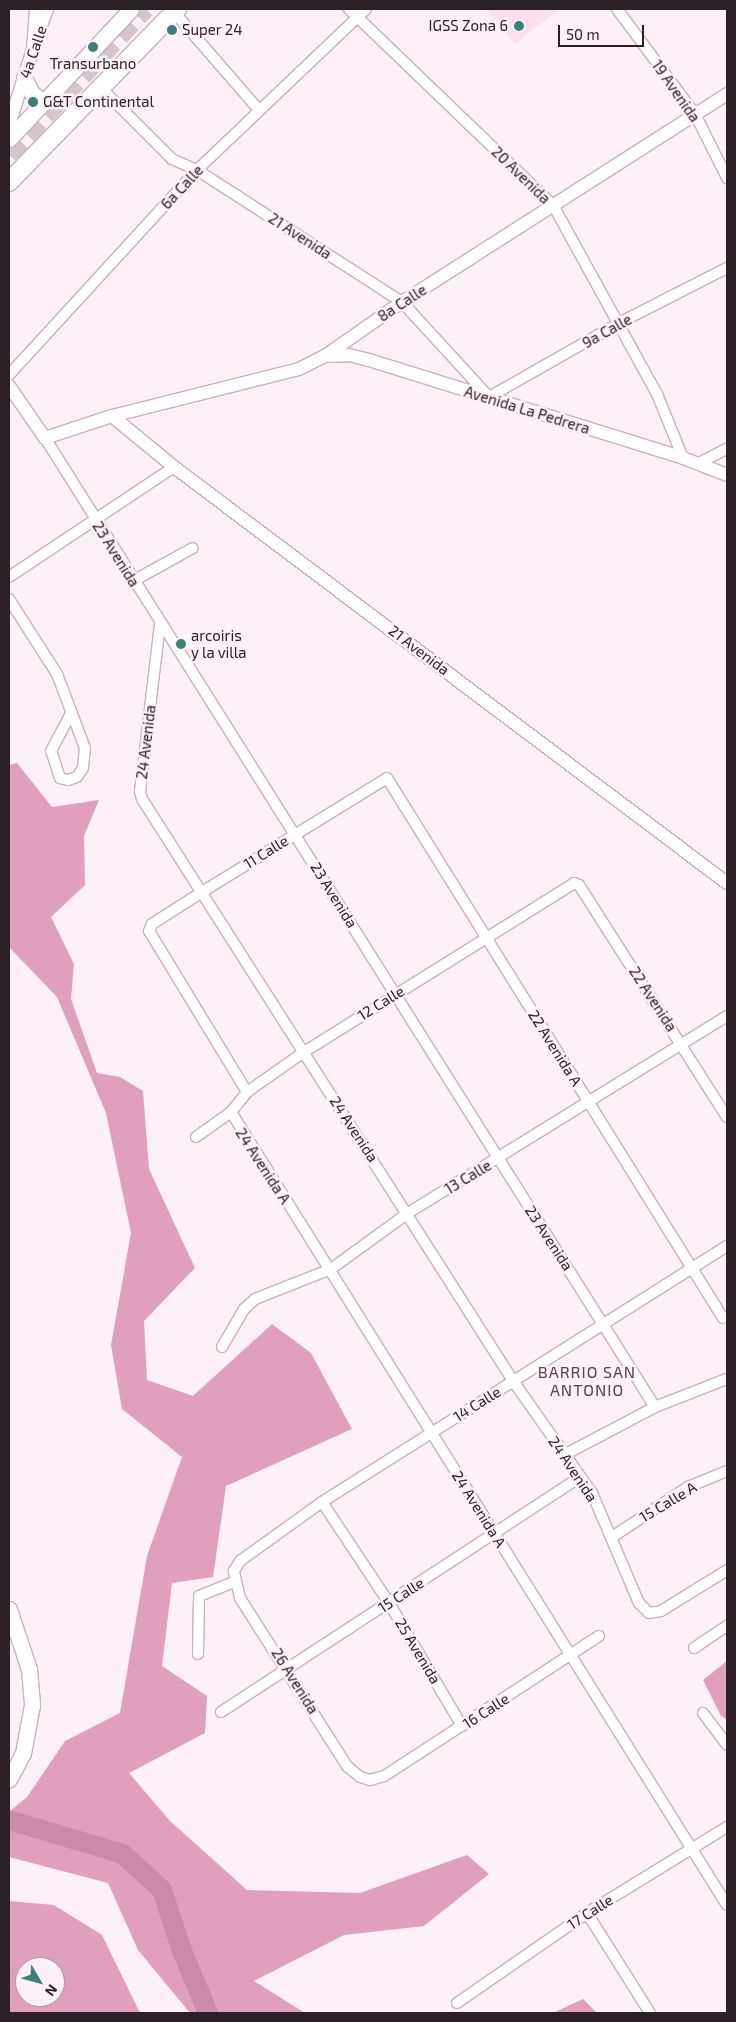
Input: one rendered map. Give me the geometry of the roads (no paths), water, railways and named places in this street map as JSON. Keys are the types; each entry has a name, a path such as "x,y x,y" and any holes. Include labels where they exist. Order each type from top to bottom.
{"highway":[{"path":"9,182 176,10"}],"main road":[{"path":"9,139 131,9"},
{"path":"24,78 32,93 43,102"},
{"path":"9,1609 29,1669 32,1705 24,1753 9,1779"}],"street":[{"path":"33,49 36,9"},
{"name":"4a Calle","path":"9,125 48,9"},
{"name":"20 Avenida","path":"349,9 552,205 657,394 683,458"},
{"name":"6a Calle","path":"9,375 197,170 366,9"},
{"name":"19 Avenida","path":"617,9 695,114 727,178"},
{"path":"176,10 259,110"},
{"name":"21 Avenida","path":"101,88 172,159 197,170 402,302 488,397"},
{"name":"8a Calle","path":"45,438 112,416 299,369 325,356 402,302 727,94"},
{"name":"9a Calle","path":"488,397 619,323 727,268"},
{"name":"Avenida La Pedrera","path":"325,356 356,357 683,458 727,475"},
{"name":"23 Avenida","path":"9,386 45,438 95,522 296,834 655,1407"},
{"name":"21 Avenida","path":"112,416 174,467 727,883"},
{"path":"697,464 727,449"},
{"path":"9,577 95,522 174,467"},
{"path":"133,581 193,548"},
{"path":"9,599 54,670 71,713 86,756 77,777 68,780 60,778 50,751 71,713"},
{"name":"24 Avenida","path":"160,624 140,791 202,892 408,1213 513,1381 592,1492 639,1603 649,1613 661,1611 727,1570"},
{"name":"11 Calle","path":"247,1092 149,931 152,924 387,778"},
{"name":"22 Avenida A","path":"387,778 723,1318"},
{"name":"12 Calle","path":"196,1137 231,1112 247,1092 304,1052 577,883"},
{"name":"22 Avenida","path":"577,883 727,1116"},
{"name":"13 Calle","path":"222,1347 244,1308 255,1299 331,1269 408,1213 589,1103 727,1016"},
{"name":"24 Avenida A","path":"231,1112 331,1269 431,1433 727,1905"},
{"name":"14 Calle","path":"234,1570 240,1561 322,1502 727,1246"},
{"path":"564,1455 655,1407 727,1379"},
{"name":"15 Calle A","path":"612,1538 688,1487 727,1471"},
{"name":"15 Calle","path":"221,1712 580,1477"},
{"name":"25 Avenida","path":"322,1502 389,1603 462,1726"},
{"name":"26 Avenida","path":"234,1570 234,1582 240,1598 288,1668 347,1766 360,1777 370,1780"},
{"path":"198,1654 199,1596 234,1582"},
{"path":"694,1648 727,1626"},
{"name":"16 Calle","path":"370,1780 384,1776 599,1636"},
{"path":"703,1713 727,1745"},
{"name":"17 Calle","path":"457,2003 588,1913 727,1827"},
{"path":"588,1913 650,2013"}],"waterway":[{"path":"9,1820 123,1854 162,1890 182,1951 208,2013"}],"tunnel":[{"path":"9,155 146,9"}],"place":[{"name":"IGSS Zona 6","path":"519,26"},
{"name":"Super 24","path":"172,30"},
{"name":"Transurbano","path":"93,47"},
{"name":"G&T Continental","path":"33,102"},
{"name":"arcoiris y la villa","path":"181,644"}],"district":[{"name":"BARRIO SAN ANTONIO","path":"587,1381"}]}
